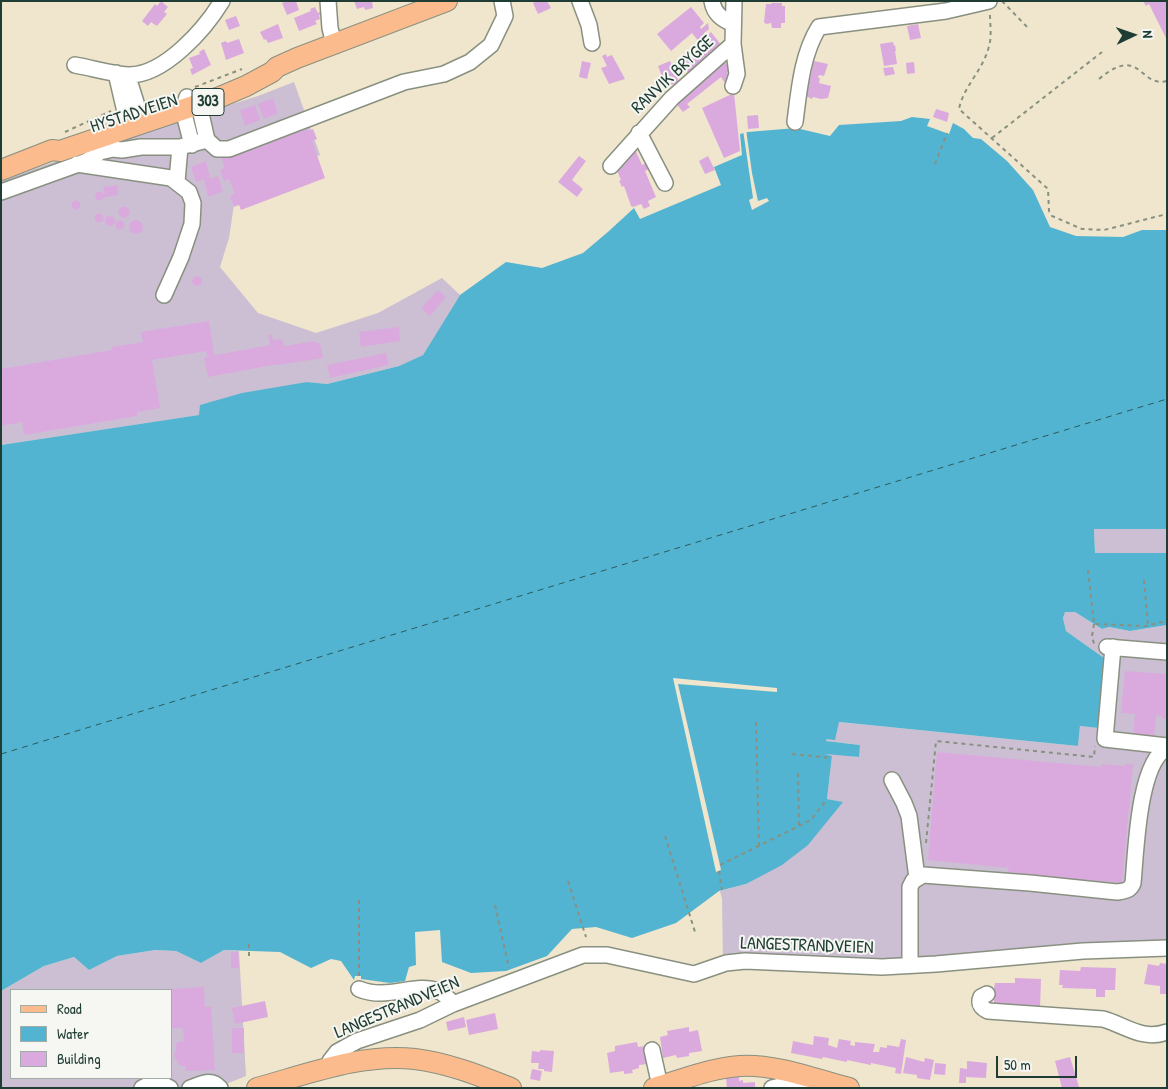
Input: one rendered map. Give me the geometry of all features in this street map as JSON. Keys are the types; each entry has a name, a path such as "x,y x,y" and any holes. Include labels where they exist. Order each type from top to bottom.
{"main road":[{"name":"HYSTADVEIEN","path":"1,170 57,142 60,150 131,114 190,104 270,66 277,67 428,5 447,1"},
{"path":"257,1088 330,1068 368,1060 414,1059 451,1066 511,1088"},
{"path":"657,1087 706,1072 740,1066 776,1070 849,1088"}],"street":[{"path":"75,65 122,74 137,74 154,68 195,36 222,1"},
{"path":"328,1 330,28 339,42"},
{"path":"334,1 339,42"},
{"path":"1,192 82,162 100,152 112,149 122,150 193,144 217,149 229,148 404,82 444,74 470,62 491,45 505,16 502,1"},
{"path":"580,1 592,43"},
{"path":"712,1 714,10 722,19 733,24"},
{"name":"RANVIK BRYGGE","path":"610,166 672,98 733,44 734,1"},
{"path":"795,122 811,39 819,27 946,11 989,1"},
{"path":"733,44 737,74 733,86"},
{"path":"122,74 133,98 131,114"},
{"path":"176,181 193,144 190,104"},
{"path":"639,133 665,183"},
{"path":"82,162 176,181 186,188 192,197 192,224 181,257 164,295"},
{"path":"1167,652 1110,647 1105,740 1167,747"},
{"path":"910,965 910,887 913,880 923,875 1117,892 1131,888 1142,794 1156,757 1167,747"},
{"path":"892,780 909,816 917,878"},
{"name":"LANGESTRANDVEIEN","path":"330,1068 330,1061 337,1052 357,1041 420,1020 453,1004 573,958 598,954 694,974 726,963 745,961 882,967 1083,951 1167,948"},
{"path":"359,982 376,994 426,989 438,991 453,1004"},
{"path":"986,994 981,996 980,1004 982,1008 988,1011 1103,1019 1147,1036 1167,1032"},
{"path":"652,1050 657,1087"},
{"path":"190,1088 214,1082 220,1088"},
{"path":"772,1088 788,1084 819,1087 824,1082"},
{"path":"142,1088 151,1083 160,1083 170,1088"}],"path":[{"path":"989,1 995,8 990,12 990,46 976,77 960,104 960,109 1048,189 1049,211 1052,216 1082,229 1104,230 1167,214"},
{"path":"1002,1 1029,29"},
{"path":"992,138 1102,52"},
{"path":"1099,79 1109,71 1128,65 1136,68 1156,82 1167,81"},
{"path":"57,142 106,114 116,105 131,114"},
{"path":"935,164 948,133"},
{"path":"1088,570 1094,624 1148,626 1167,621"},
{"path":"1144,580 1148,626"},
{"path":"756,722 759,847"},
{"path":"926,846 936,741 1094,757 1096,738 1105,740"},
{"path":"792,754 832,758"},
{"path":"798,773 799,826"},
{"path":"720,865 811,820 827,800"},
{"path":"665,836 694,932"},
{"path":"719,871 722,890"},
{"path":"568,881 586,937"},
{"path":"359,900 359,982"},
{"path":"495,905 509,970"},
{"path":"249,944 249,957"}],"shaded area":[{"path":"294,82 320,155 237,185 229,238 220,267 258,313 316,333 378,313 442,278 460,295 423,355 399,366 327,384 307,382 200,405 200,415 1,445 1,181 98,146 258,96"},
{"path":"1094,529 1167,529 1167,553 1095,553"},
{"path":"1065,612 1075,612 1102,629 1109,627 1130,631 1167,625 1167,948 882,967 723,964 722,899 720,891 746,884 842,802 827,799 832,756 825,755 825,753 858,757 860,745 826,741 838,722 1078,746 1080,726 1098,728 1104,658 1066,631 1063,618"},
{"path":"155,950 176,951 201,963 224,950 239,951 246,1076 216,1088 1,1088 1,991 44,966 74,957 89,970 117,956"}],"water":[{"path":"912,117 930,119 927,126 949,134 953,123 964,129 973,138 981,139 1007,161 1033,190 1050,227 1076,236 1123,237 1142,230 1167,230 1167,529 1094,529 1095,553 1167,553 1167,625 1130,631 1109,627 1102,629 1075,612 1065,612 1063,618 1066,631 1104,658 1098,728 1080,726 1078,746 839,722 835,740 827,739 826,741 860,745 859,757 825,754 832,756 827,799 843,802 808,845 782,865 746,884 719,891 676,923 632,938 596,927 572,929 547,956 506,971 471,973 442,962 440,930 415,932 416,965 409,967 405,981 390,983 361,979 361,976 355,976 354,980 341,961 331,959 311,968 280,952 224,950 201,963 176,951 155,950 117,956 89,970 74,957 44,966 1,991 1,445 199,415 200,405 242,393 307,382 327,384 399,366 423,355 460,295 506,262 542,268 583,253 634,208 640,219 721,185 714,167 742,155 740,134 796,128 830,136 839,125 901,121"}],"pier":[{"path":"746,129 758,201 767,198 769,201 752,210 749,200 753,198 743,130"},
{"path":"673,678 777,688 777,692 678,684 720,865 721,870 716,872"}],"building":[{"path":"161,1 168,7 164,12 167,14 157,26 151,22 148,26 142,21 155,4 157,6"},
{"path":"296,1 299,10 287,15 282,3"},
{"path":"354,1 372,1 373,8 365,10 364,7 357,9"},
{"path":"536,1 547,1 551,8 538,14 533,3"},
{"path":"1143,1 1167,1 1167,40 1149,4 1146,6"},
{"path":"782,3 782,6 785,6 785,23 781,23 781,28 772,28 771,23 766,24 764,22 766,4"},
{"path":"315,7 321,15 319,15 320,19 315,21 317,24 299,31 294,18 311,11 310,9"},
{"path":"691,7 704,23 700,27 701,29 708,23 709,29 704,33 707,36 711,32 722,46 688,73 678,60 699,42 692,33 671,51 657,34"},
{"path":"236,16 240,26 229,30 225,20"},
{"path":"278,24 283,38 268,43 260,32"},
{"path":"918,24 921,38 910,40 907,26"},
{"path":"239,39 244,53 226,60 221,43"},
{"path":"893,42 897,64 884,66 880,44"},
{"path":"204,49 211,65 192,75 190,69 193,68 189,58 200,54 199,52"},
{"path":"606,54 607,57 612,55 625,79 609,84 601,68 607,66 602,56"},
{"path":"582,61 591,63 587,79 579,77"},
{"path":"670,61 679,82 666,87 658,66"},
{"path":"724,61 731,69 727,73 731,78 725,83 721,77 687,104 690,107 683,112 674,101"},
{"path":"814,61 828,64 824,76 819,75 818,78 820,78 819,83 831,86 828,98 813,97 812,99 806,96"},
{"path":"914,62 915,73 907,74 906,63"},
{"path":"893,67 895,74 885,76 883,68"},
{"path":"734,93 740,151 724,158 702,108"},
{"path":"273,98 278,113 264,119 258,104"},
{"path":"255,105 260,120 245,126 240,110"},
{"path":"936,109 949,113 947,122 933,117"},
{"path":"758,115 759,128 748,129 747,116"},
{"path":"306,125 308,131 313,129 317,139 312,141 325,178 241,210 239,205 234,207 230,196 235,194 229,179 224,181 220,170 225,168 221,157"},
{"path":"634,147 642,165 646,163 649,169 645,171 656,197 648,201 650,206 644,209 641,204 631,206 624,186 622,187 619,181 621,180 616,168"},
{"path":"579,156 586,161 572,180 583,189 577,197 558,182"},
{"path":"708,156 715,170 705,174 699,161"},
{"path":"206,161 210,179 218,176 223,191 208,197 204,179 196,182 191,167"},
{"path":"117,185 118,195 105,197 100,201 96,199 95,195 97,192 102,192 105,195 103,187"},
{"path":"76,200 81,205 76,210 71,205"},
{"path":"122,207 126,207 129,212 128,216 122,217 119,214 119,210"},
{"path":"99,213 104,218 99,223 94,218"},
{"path":"110,216 115,221 110,226 105,221"},
{"path":"120,220 125,225 120,230 115,225"},
{"path":"133,220 139,220 143,227 139,234 133,234 129,230 129,224"},
{"path":"195,276 199,276 202,281 201,285 195,286 192,283 192,279"},
{"path":"438,290 446,297 430,316 421,308"},
{"path":"209,321 214,355 270,345 268,335 272,335 273,340 282,339 284,346 315,341 315,343 320,343 323,358 208,377 204,358 207,357 206,351 152,360 160,408 137,412 137,416 24,435 22,422 1,426 1,369 112,350 112,347 143,342 141,332"},
{"path":"399,327 400,341 361,347 359,332"},
{"path":"386,353 389,365 330,378 327,365"},
{"path":"1125,671 1167,674 1167,719 1162,719 1162,716 1156,715 1154,737 1133,735 1135,714 1121,713"},
{"path":"937,752 1101,767 1101,764 1125,766 1125,764 1133,764 1122,883 1008,872 1009,868 928,860"},
{"path":"231,952 238,952 239,968 231,968"},
{"path":"1160,963 1167,964 1167,994 1160,994 1160,986 1144,984 1148,964 1159,966"},
{"path":"1081,967 1116,968 1115,990 1105,990 1105,997 1096,997 1096,989 1062,988 1063,985 1059,985 1060,970 1080,971"},
{"path":"1015,978 1041,979 1040,1008 994,1007 994,999 990,999 990,988 994,988 995,983 1015,983"},
{"path":"204,987 205,1007 211,1007 215,1070 186,1071 185,1066 180,1066 174,1056 177,1042 184,1041 183,1028 172,1028 172,989"},
{"path":"265,1001 268,1017 235,1024 232,1008"},
{"path":"495,1013 498,1029 469,1035 466,1020"},
{"path":"464,1017 466,1027 448,1031 446,1022"},
{"path":"689,1027 689,1032 698,1030 702,1051 689,1053 689,1056 677,1058 676,1055 663,1058 660,1037 668,1035 667,1031"},
{"path":"232,1028 244,1028 244,1053 232,1053"},
{"path":"814,1036 829,1038 828,1045 837,1048 839,1039 851,1041 850,1045 855,1046 855,1042 875,1044 873,1052 879,1052 880,1047 887,1048 887,1045 899,1047 901,1039 906,1040 901,1074 895,1073 896,1068 871,1063 871,1065 823,1057 822,1059 791,1053 793,1041 813,1045"},
{"path":"637,1042 638,1047 646,1046 649,1064 639,1065 639,1068 632,1070 633,1073 624,1074 624,1071 610,1073 607,1053 615,1051 615,1046"},
{"path":"540,1050 554,1051 552,1072 538,1069 539,1063 531,1063 532,1051 540,1052"},
{"path":"906,1057 924,1062 925,1058 934,1060 930,1080 917,1078 917,1075 903,1073"},
{"path":"1070,1057 1079,1087 1062,1088 1055,1061"},
{"path":"967,1061 987,1063 986,1078 966,1077 966,1083 959,1083 960,1068 967,1069"},
{"path":"935,1063 946,1064 945,1075 934,1074"},
{"path":"532,1069 542,1071 540,1081 530,1079"},
{"path":"739,1077 739,1081 743,1080 743,1083 755,1082 755,1088 727,1088 726,1078"}],"ferry route":[{"path":"1,754 1167,399"}]}
